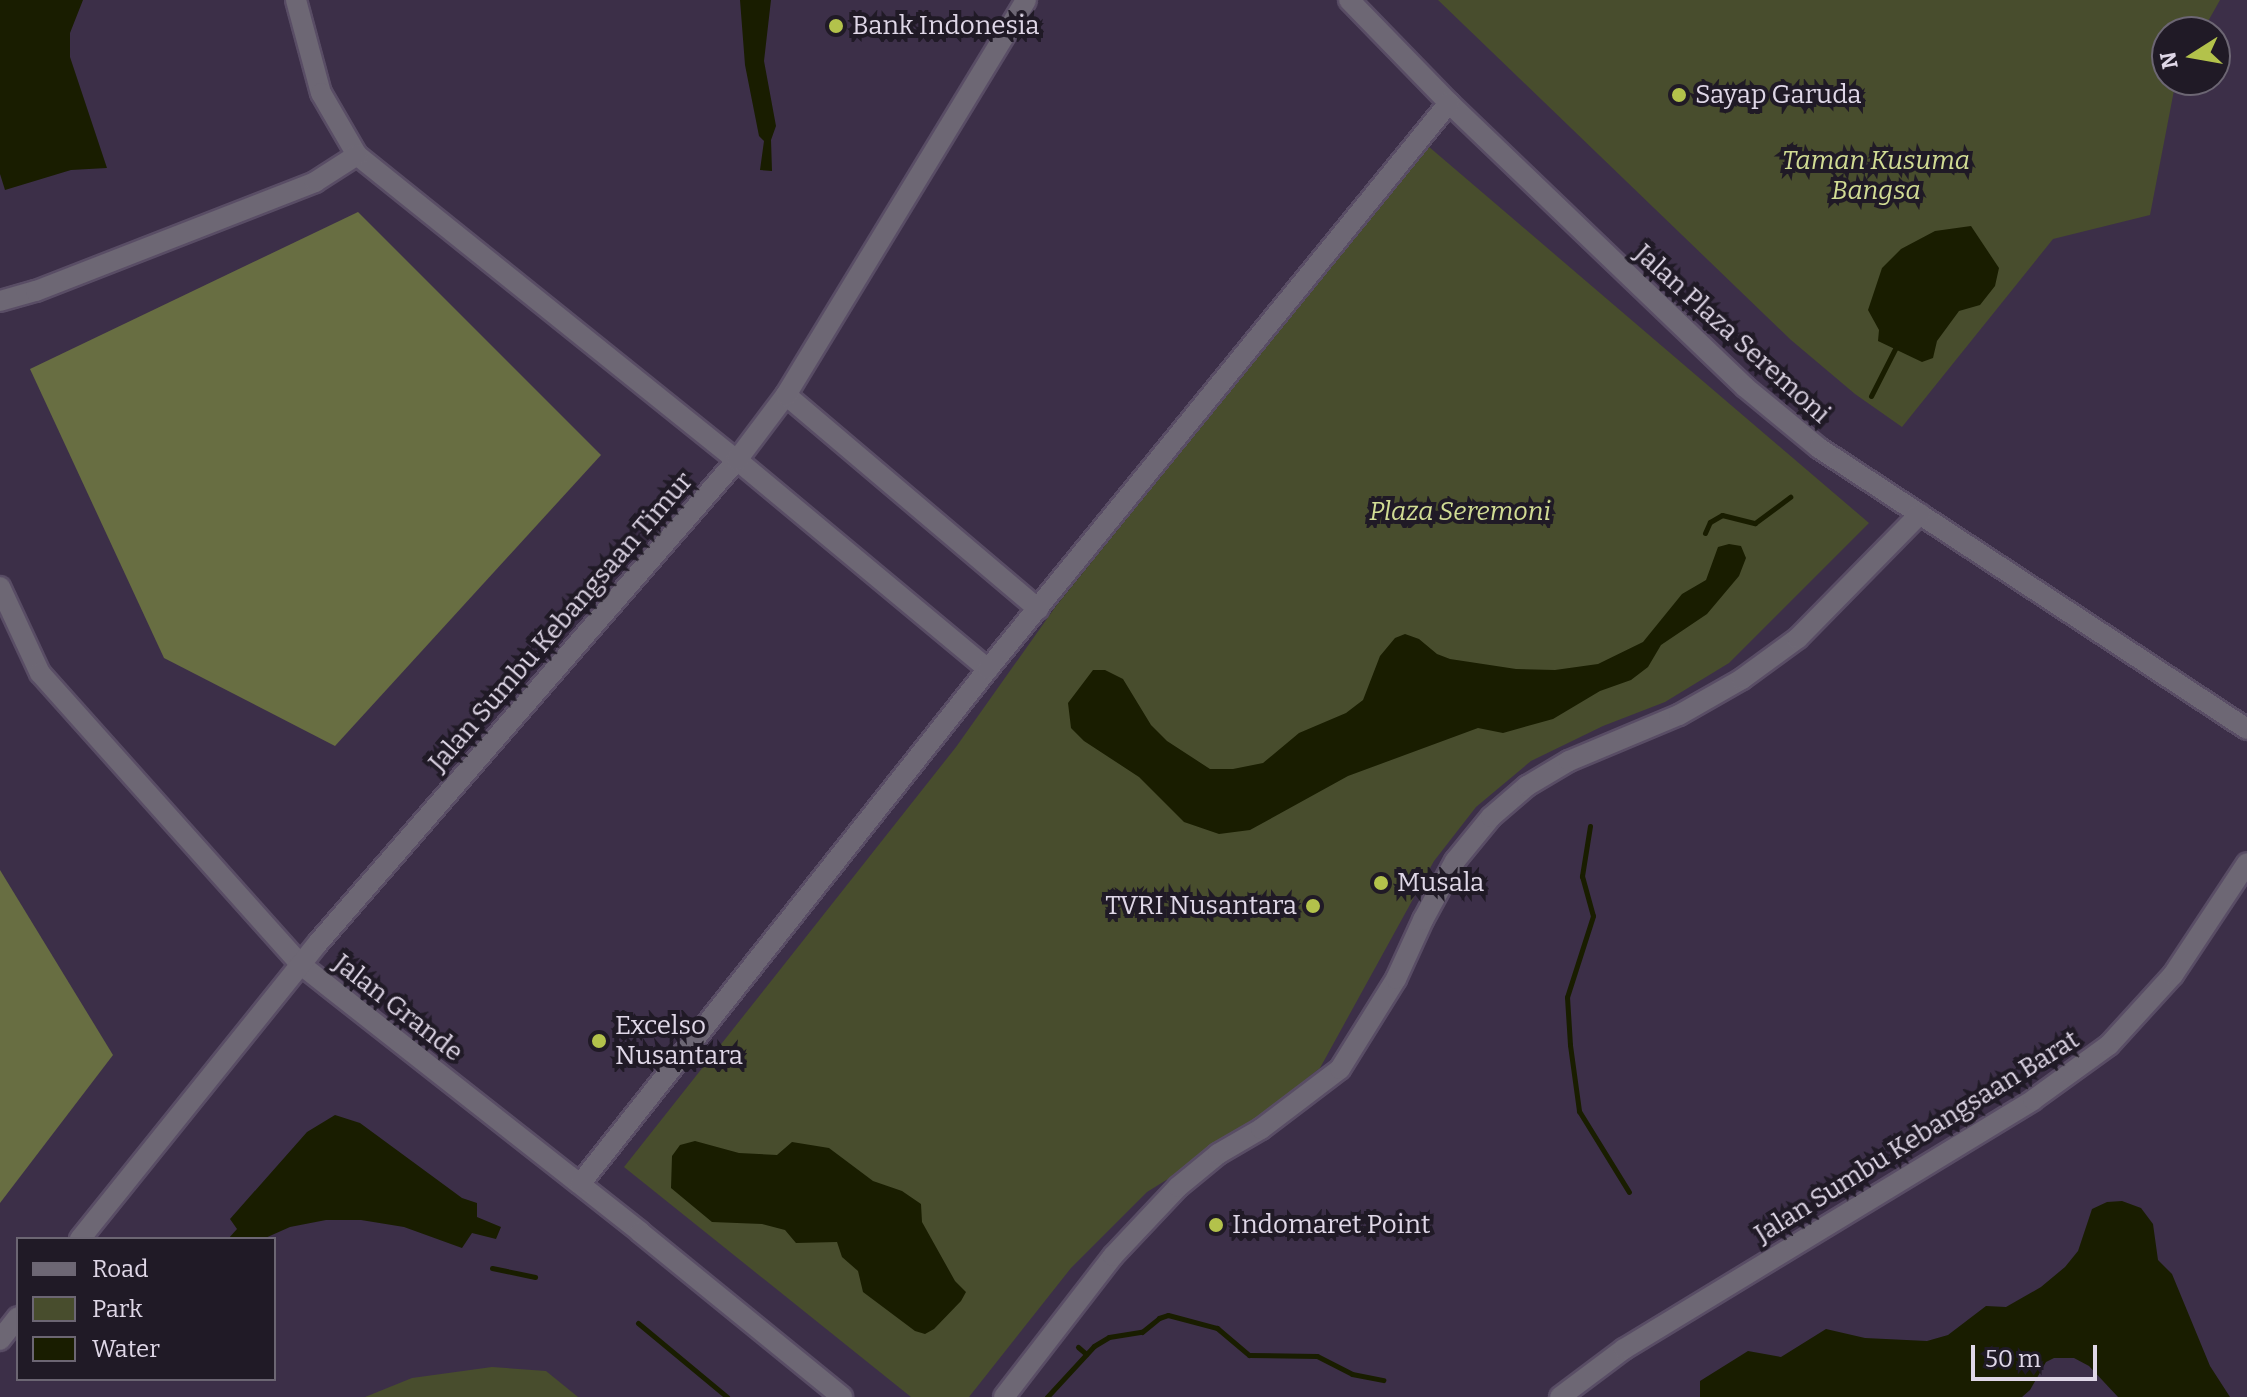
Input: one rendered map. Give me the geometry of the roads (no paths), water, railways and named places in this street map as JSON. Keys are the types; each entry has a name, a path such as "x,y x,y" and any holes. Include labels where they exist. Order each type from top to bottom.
{"street":[{"path":"296,0 321,93 357,155 737,460 988,669"},
{"name":"Jalan Sumbu Kebangsaan Timur","path":"82,1237 300,964 737,460 786,395 1026,0"},
{"name":"Jalan Plaza Seremoni","path":"1349,0 1449,103 1745,387 1819,448 2247,729"},
{"path":"580,1184 988,669 1449,103"},
{"path":"0,301 36,291 315,182 357,155"},
{"path":"786,395 1038,609"},
{"path":"1004,1397 1113,1256 1178,1187 1218,1154 1261,1129 1340,1069 1396,979 1455,861 1491,817 1527,786 1569,761 1667,720 1742,679 1798,638 1920,514"},
{"name":"Jalan Grande","path":"0,587 40,673 300,964 580,1184 842,1397"},
{"name":"Jalan Sumbu Kebangsaan Barat","path":"1560,1397 1624,1349 2033,1100 2109,1045 2173,975 2247,863"},
{"path":"0,1340 16,1320"}],"water":[{"path":"0,0 83,0 70,33 70,57 107,168 71,170 5,190 0,174"},
{"path":"740,0 771,0 764,61 776,126 771,140 772,171 760,170 764,141 759,136 745,65"},
{"path":"1971,226 1999,268 1995,286 1980,305 1959,311 1937,341 1933,358 1922,362 1878,341 1879,330 1868,310 1882,268 1901,249 1935,231"},
{"path":"1729,544 1741,546 1746,558 1739,576 1707,614 1661,645 1648,667 1631,680 1600,691 1553,719 1503,733 1478,728 1348,776 1250,830 1219,834 1184,822 1139,777 1084,741 1071,728 1068,703 1093,670 1105,670 1123,679 1151,725 1167,741 1210,769 1233,769 1263,763 1299,733 1346,713 1363,700 1380,656 1395,638 1405,634 1419,639 1437,654 1450,659 1516,669 1555,670 1598,664 1643,642 1682,594 1706,580 1718,547"},
{"path":"335,1115 360,1123 462,1198 477,1203 477,1217 501,1227 496,1239 472,1233 462,1248 404,1227 361,1220 326,1220 290,1227 268,1237 230,1237 237,1229 230,1219 307,1132"},
{"path":"695,1141 739,1153 777,1155 792,1142 829,1148 873,1181 902,1191 921,1204 922,1222 955,1281 966,1292 961,1301 934,1329 925,1334 915,1331 863,1292 858,1271 842,1257 837,1242 796,1243 785,1230 762,1224 712,1222 671,1188 672,1156 680,1145"},
{"path":"2122,1201 2141,1208 2153,1224 2158,1260 2172,1274 2210,1366 2230,1397 2118,1397 2089,1366 2074,1358 2054,1358 2046,1362 2030,1390 2022,1397 1700,1397 1700,1381 1748,1351 1781,1357 1826,1329 1865,1338 1927,1341 1948,1335 1986,1306 2006,1307 2041,1287 2065,1267 2078,1251 2092,1209 2107,1202"}],"waterway":[{"path":"1871,396 1896,347"},
{"path":"1705,533 1710,522 1722,515 1755,523 1790,497"},
{"path":"1590,826 1582,876 1593,916 1567,997 1570,1045 1579,1111 1629,1192"},
{"path":"492,1268 535,1277"},
{"path":"1047,1397 1094,1346 1109,1337 1142,1332 1159,1318 1168,1315 1217,1328 1249,1355 1317,1356 1352,1374 1383,1380"},
{"path":"638,1323 727,1397"},
{"path":"1078,1347 1086,1354"}],"place":[{"name":"Bank Indonesia","path":"836,26"},
{"name":"Sayap Garuda","path":"1679,95"},
{"name":"Musala","path":"1381,883"},
{"name":"TVRI Nusantara","path":"1313,906"},
{"name":"Excelso Nusantara","path":"599,1041"},
{"name":"Indomaret Point","path":"1216,1225"}],"park label":[{"name":"Taman Kusuma Bangsa","path":"1876,176"},
{"name":"Plaza Seremoni","path":"1460,512"}]}
